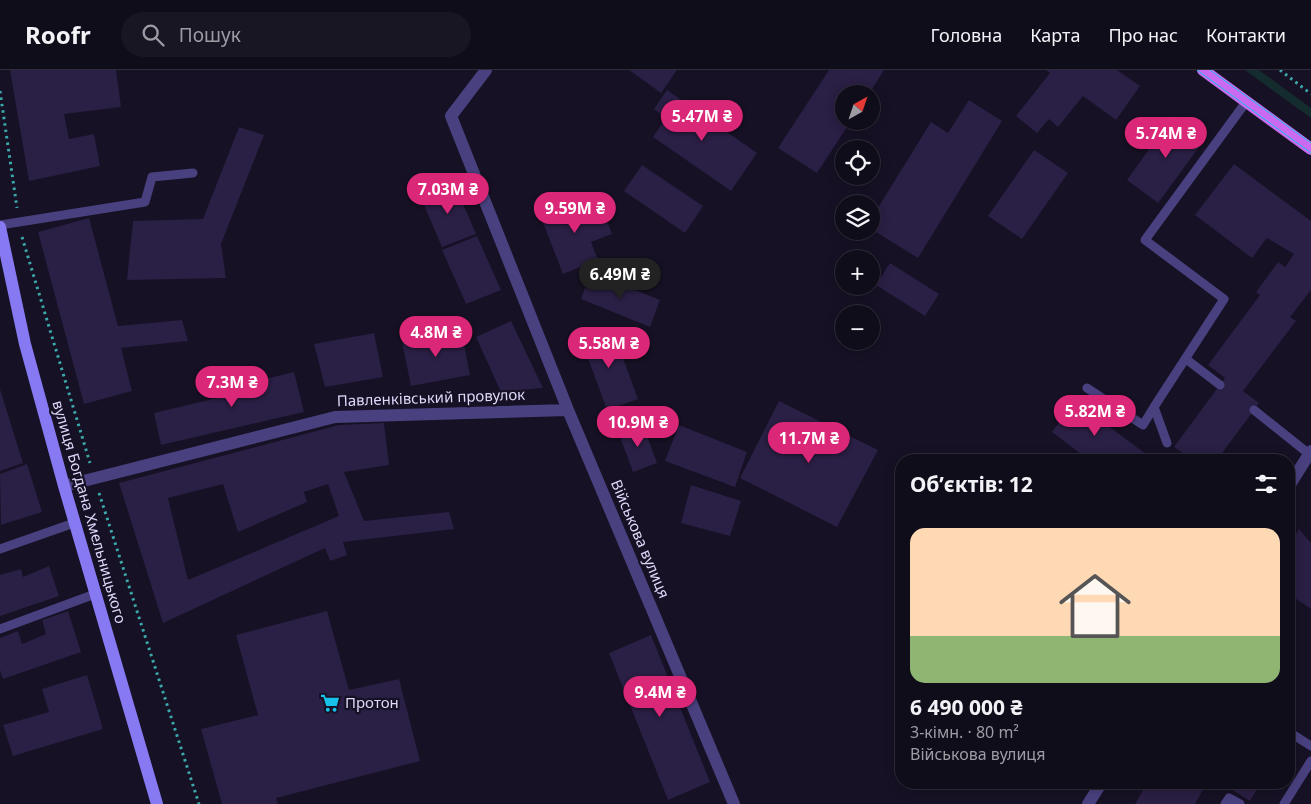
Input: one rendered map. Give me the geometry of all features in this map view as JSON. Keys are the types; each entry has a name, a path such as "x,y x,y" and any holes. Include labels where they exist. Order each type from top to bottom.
{"main road":[{"path":"1203,70 1311,148"},
{"name":"вулиця Богдана Хмельницького","path":"0,226 25,344 74,523 157,804"}],"street":[{"name":"Військова вулиця","path":"486,70 452,116 568,410 734,804"},
{"name":"Павленківський провулок","path":"64,486 334,417 568,410"},
{"path":"1295,477 1310,453"},
{"path":"1088,804 1098,789"}],"lane":[{"path":"1087,388 1143,424 1224,299 1144,240 1246,102"},
{"path":"0,226 145,202 152,177 193,173"},
{"path":"1186,359 1220,385"},
{"path":"1154,407 1167,443"},
{"path":"1254,410 1310,453"},
{"path":"0,549 74,523"},
{"path":"0,629 95,594"},
{"path":"1295,736 1311,746"},
{"path":"1295,786 1311,761"},
{"path":"1284,804 1293,789"},
{"path":"1225,804 1229,798 1240,804"}],"path":[{"path":"1280,70 1311,93"},
{"path":"0,91 19,222 95,478 199,804"}],"green space":[{"path":"1245,70 1259,70 1311,108 1311,118"}],"building":[{"path":"10,70 116,70 121,107 64,114 69,139 94,134 100,166 29,181"},
{"path":"629,70 677,70 661,93"},
{"path":"829,70 884,70 875,85 835,85 835,130 845,130 839,140 835,140 835,145 817,173 778,148"},
{"path":"1046,70 1117,70 1140,86 1116,120 1083,96 1058,127 1049,119 1037,133 1016,116 1050,73"},
{"path":"667,90 757,153 731,191 653,137 666,118 654,109"},
{"path":"969,100 1002,121 918,258 880,235 880,204 931,122 948,133"},
{"path":"1173,116 1205,139 1158,203 1127,180"},
{"path":"239,127 264,135 221,244 226,278 127,280 133,221 203,219"},
{"path":"1034,150 1068,173 1022,239 988,216"},
{"path":"1234,164 1311,221 1311,290 1290,317 1296,321 1243,391 1259,403 1221,454 1184,454 1174,447 1225,378 1208,365 1260,295 1256,292 1278,262 1285,267 1294,254 1267,238 1252,258 1195,215"},
{"path":"642,165 703,206 685,233 624,191"},
{"path":"454,183 476,234 442,247 421,198"},
{"path":"554,200 564,225 583,217 579,208 599,200 612,234 591,242 598,260 563,274 537,207"},
{"path":"89,218 118,326 182,320 188,341 121,348 132,391 84,404 38,232"},
{"path":"477,236 501,290 466,304 442,250"},
{"path":"890,263 939,294 925,316 880,288 880,279"},
{"path":"591,272 660,300 650,327 581,299"},
{"path":"511,321 543,388 501,392 476,337"},
{"path":"601,328 604,337 614,334 638,399 607,410 580,336"},
{"path":"461,329 470,375 411,386 402,342"},
{"path":"374,333 383,377 325,387 314,344"},
{"path":"264,372 265,379 294,372 304,412 161,445 154,413 217,398 213,384"},
{"path":"0,389 23,463 0,471"},
{"path":"779,401 878,450 837,527 740,478"},
{"path":"1075,401 1146,454 1081,454 1052,432"},
{"path":"384,423 389,465 344,472 364,521 449,512 454,529 343,542 347,555 330,561 325,548 163,623 119,483 339,425","holes":["223,484 238,532 307,502 304,492 328,484 339,516 188,580 168,498"]},
{"path":"643,425 657,463 633,472 619,434"},
{"path":"679,425 747,452 735,487 665,461"},
{"path":"27,464 42,512 1,525 0,474"},
{"path":"691,485 741,501 730,536 681,523"},
{"path":"1299,529 1311,543 1311,609 1295,598 1295,535"},
{"path":"49,566 59,596 0,616 0,575 21,569 23,577"},
{"path":"68,611 81,652 3,679 0,670 0,638 18,631 22,644 46,634 42,620"},
{"name":"Протон","path":"327,611 349,690 399,679 420,761 276,798 278,804 222,804 201,729 258,715 236,635"},
{"path":"651,635 710,782 668,800 609,653"},
{"path":"87,675 103,729 13,756 3,725 49,712 42,689"},
{"path":"1144,789 1203,789 1195,804 1135,804"},
{"path":"1231,789 1257,789 1250,801"}],"tram line":[{"path":"1197,70 1311,153"},
{"path":"1210,70 1311,143"}],"place":[{"name":"Протон","path":"330,703"}]}
